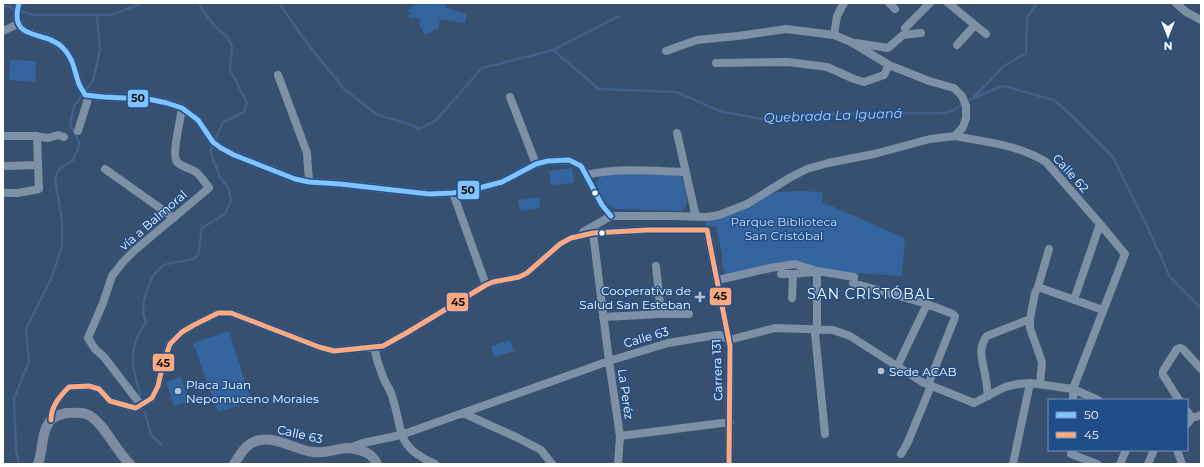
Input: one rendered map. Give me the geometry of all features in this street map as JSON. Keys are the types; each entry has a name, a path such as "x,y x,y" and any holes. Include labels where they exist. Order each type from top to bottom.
{"main road":[{"path":"38,464 46,428 51,420 60,414 73,413 86,414 95,420 130,464"},
{"name":"Calle 63","path":"234,464 248,445 259,440 271,440 314,452 328,453 347,448 370,454 378,464"}],"street":[{"path":"19,3 16,15 18,24 26,32 55,42 63,47 71,58 78,82 85,95 148,99 182,108 198,120 215,144 240,157 295,179 309,182 429,194 453,193 502,182 536,164 548,161 569,160 581,166 602,205 611,216 560,244 527,273 519,277 493,282 486,285 383,346 334,351 319,347 231,313 218,313 182,332 170,344 163,364 158,386 152,398 136,408 110,400 99,389 89,386 69,387 60,395 51,414 51,420"},
{"path":"834,35 837,16 844,3"},
{"path":"905,28 930,3"},
{"path":"948,3 986,34"},
{"path":"1176,3 1186,12 1201,20"},
{"path":"3,31 18,24"},
{"path":"957,45 975,25"},
{"path":"666,51 697,40 786,29 834,35 851,42 889,65 929,81 954,88 962,96 966,106 966,118 963,127 955,136"},
{"path":"851,42 888,48 903,35 921,33"},
{"path":"716,63 788,62 827,67 864,82 884,75 889,65"},
{"path":"278,75 307,153 309,182"},
{"path":"78,131 89,96"},
{"path":"510,98 536,164"},
{"name":"vía a Balmoral","path":"141,405 104,357 95,349 88,338 103,303 112,276 123,262 135,250 208,190 208,186 196,172 178,164 176,160 177,131 182,108"},
{"path":"677,133 696,217"},
{"path":"6,136 37,136 48,138 58,135 64,137"},
{"path":"3,193 18,193 39,189 37,136"},
{"name":"Calle 62","path":"611,216 648,215 707,217 719,215 747,204 807,169 828,163 874,154 930,139 955,136 1014,147 1046,162 1125,254 1103,310"},
{"path":"5,166 38,165"},
{"path":"105,169 174,218"},
{"path":"586,176 603,171 626,170 686,172"},
{"path":"453,193 486,285"},
{"path":"571,238 593,233 648,230 648,215"},
{"path":"1074,300 1100,224"},
{"name":"Carrera 131","path":"648,230 707,230 729,340 729,464"},
{"name":"La Peréz","path":"593,233 620,436 618,464"},
{"path":"1040,384 1042,362 1030,328 1030,319 1049,249"},
{"path":"718,280 795,264 817,271 854,277 853,283 927,304 953,314 955,316 902,454"},
{"path":"656,266 661,314"},
{"path":"781,274 817,271"},
{"path":"817,271 817,329 815,333 825,434"},
{"path":"792,274 792,298"},
{"path":"1038,288 1103,310 1073,389 1073,399"},
{"path":"897,367 927,304"},
{"path":"603,317 689,314"},
{"path":"1030,319 987,336 984,340 981,349 981,356 988,396 1005,387 1030,383 1073,389 1096,399"},
{"name":"Calle 63","path":"347,448 401,435 609,361 668,343 720,335 729,340 775,328 833,330 850,336 897,367 929,385 974,403 988,396"},
{"path":"374,347 383,378 392,395 401,435 405,444 424,460 435,464"},
{"path":"1178,399 1163,375 1163,371 1177,349 1183,349 1201,369"},
{"path":"1013,464 1030,383"},
{"path":"463,413 541,450 552,464"},
{"path":"1189,418 1201,415"},
{"path":"620,436 730,422"},
{"path":"1120,464 1126,451"},
{"path":"1148,464 1154,451"},
{"path":"1177,451 1182,464"},
{"path":"1071,464 1071,452 1097,464"}],"green space":[{"path":"417,3 445,4 446,8 467,14 465,23 440,19 438,29 434,29 431,33 425,35 419,24 421,20 417,18 411,19 408,17 411,13 407,11"},
{"path":"10,60 36,61 35,82 9,80"},
{"path":"572,168 574,183 551,185 549,171"},
{"path":"679,172 685,188 687,201 687,205 681,211 617,209 606,202 596,183 601,174"},
{"name":"Parque Biblioteca San Cristóbal","path":"777,192 823,192 822,202 905,238 902,276 822,271 796,263 725,276 716,226 706,226 705,214 735,211 748,203"},
{"path":"539,197 540,208 520,211 518,200"},
{"path":"229,331 251,401 218,412 193,343"},
{"path":"510,340 514,351 494,357 491,346"},
{"name":"Placa Juan Nepomuceno Morales","path":"181,377 189,401 174,406 166,382"}],"waterway":[{"name":"Quebrada La Iguaná","path":"3,5 33,15 111,15 142,3"},
{"path":"140,395 133,366 133,352 140,331 146,323 143,305 149,285 156,272 165,265 190,260 198,256 202,228 225,214 231,201 229,189 220,177 212,157 211,149 223,122 244,112 247,103 230,69 232,47 228,38 213,24 199,3"},
{"name":"Quebrada La Iguaná","path":"279,3 306,42 345,90 378,115 406,123 419,129 435,121 482,68 553,50 599,89 676,92 720,111 761,119 813,114 944,113 952,111 973,98 1003,86 1054,100 1113,157 1170,277 1201,308"},
{"path":"974,97 1004,66 1026,53 1027,18 1037,3"},
{"path":"19,464 16,450 14,398 29,362 26,329 52,277 62,245 62,221 55,179 59,169 73,160 80,144 70,124 74,106 93,81 100,50 97,15"},
{"path":"553,50 619,16"},
{"path":"145,412 151,435 161,444"}],"transit line":[{"name":"50","path":"19,3 17,16 19,24 23,30 55,42 63,48 71,60 85,95 148,99 182,108 198,120 213,142 221,148 234,155 295,179 309,182 429,194 453,193 502,182 536,164 548,161 569,160 581,166 602,205 611,216"},
{"name":"45","path":"51,420 54,406 69,387 89,386 99,389 110,401 136,408 152,398 158,386 163,364 170,344 182,332 218,313 231,313 319,347 334,351 383,346 486,285 493,282 519,277 527,273 560,244 571,238 593,233 648,230 707,230 730,346 729,464"}],"place":[{"name":"Cooperativa de Salud San Esteban","path":"700,297"},
{"name":"Sede ACAB","path":"881,371"},
{"name":"Placa Juan Nepomuceno Morales","path":"178,391"}],"district":[{"name":"SAN CRISTÓBAL","path":"871,294"}]}
